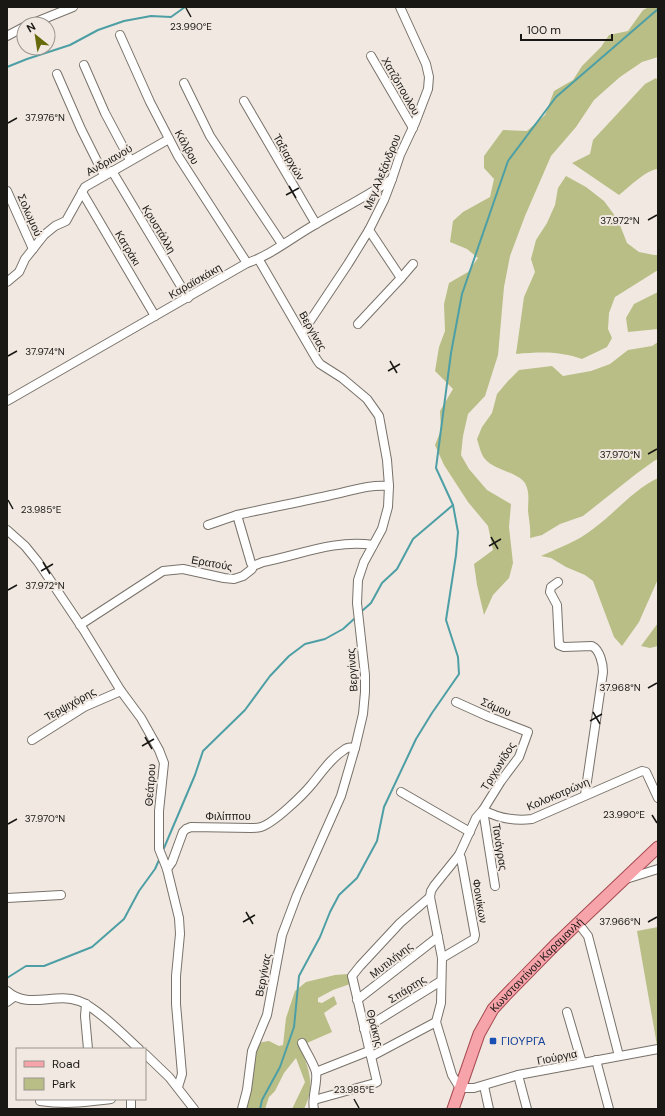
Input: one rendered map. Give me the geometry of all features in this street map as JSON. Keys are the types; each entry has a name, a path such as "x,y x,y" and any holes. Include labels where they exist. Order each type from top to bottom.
{"main road":[{"name":"Κωνσταντίνου Καραμανλή","path":"453,1109 479,1034 493,1010 505,996 578,923 658,847"}],"street":[{"path":"51,16 73,7"},
{"name":"Μεγ.Αλεξάνδρου","path":"302,333 369,230 384,200 400,155 413,128 428,89 429,77 423,58 400,7"},
{"path":"7,36 16,31"},
{"name":"Κάλβου","path":"120,35 150,102 178,156 247,264"},
{"name":"Χατζόπουλου","path":"371,56 413,128"},
{"path":"84,65 105,113 130,160"},
{"path":"57,74 81,129 104,175"},
{"path":"184,83 210,136 282,244"},
{"name":"Ταξιαρχών","path":"244,101 316,224"},
{"name":"Ανδριανού","path":"7,282 19,272 25,259 44,235 55,226 66,221 85,187 169,139"},
{"name":"Κρυστάλλη","path":"112,171 188,298"},
{"name":"Καραϊσκάκη","path":"7,401 247,264 259,260 282,244 392,179"},
{"name":"Σολωμού","path":"7,191 33,249"},
{"name":"Κατράκι","path":"82,192 155,316"},
{"path":"369,230 401,278"},
{"name":"Βεργίνας","path":"242,1109 247,1090 252,1051 267,1015 282,935 291,910 344,788 355,748 363,714 365,692 365,675 357,603 358,580 360,571 382,529 388,507 389,486 387,460 379,416 367,400 350,384 320,364 259,260"},
{"path":"358,324 414,264"},
{"path":"208,526 237,515 256,510 333,495 360,488 389,486"},
{"path":"237,515 253,566"},
{"name":"Θεάτρου","path":"7,530 25,546 38,562 140,718 164,763 159,811 159,849 167,869 179,918 180,934 176,990 182,1074 178,1087"},
{"name":"Ερατούς","path":"80,625 163,571 183,569 234,579 243,576 252,569 253,566 263,562 338,545 362,543 373,545"},
{"path":"558,582 551,587 550,592 557,606 559,645 564,647 592,646 597,650 603,666 585,795"},
{"name":"Τερψιχόρης","path":"32,740 84,707 121,691"},
{"name":"Σάμου","path":"456,702 528,732"},
{"name":"Τριχωνίδος","path":"483,810 501,781 519,757 528,732"},
{"name":"Φιλίππου","path":"167,869 172,862 183,832 186,829 191,827 260,827 277,816 311,786 342,751 348,748 355,748"},
{"name":"Κολοκοτρώνη","path":"483,810 491,814 511,819 532,819 642,771 646,772 658,798"},
{"path":"401,792 470,832"},
{"path":"460,1086 452,1075 436,1022 441,1003 442,958 430,897 434,886 459,855 476,818 483,810"},
{"name":"Τανάγρας","path":"483,810 495,886"},
{"name":"Φοινίκων","path":"442,958 474,939 461,858 459,855"},
{"path":"641,863 649,869 656,869"},
{"path":"624,880 656,869"},
{"path":"7,898 61,895"},
{"name":"Θράκης","path":"314,1100 377,1082 352,976 400,923 430,897"},
{"path":"578,923 588,936 619,1056"},
{"name":"Μυτιλήνης","path":"357,1000 438,937"},
{"name":"Σπάρτης","path":"364,1029 441,981"},
{"path":"7,991 11,999 32,1000 69,998 86,1004 133,1046"},
{"path":"86,1004 84,1016 88,1048"},
{"path":"567,1012 582,1063"},
{"path":"316,1072 370,1054 436,1022"},
{"path":"302,1043 316,1072 314,1100 312,1103 314,1109"},
{"name":"Γιούργια","path":"460,1086 474,1088 518,1075 658,1049"},
{"path":"146,1055 178,1087 194,1109"},
{"path":"596,1060 609,1109"},
{"path":"518,1075 527,1109"},
{"path":"484,1086 489,1109"},
{"path":"40,1101 56,1106 78,1106 106,1100"}],"green space":[{"path":"649,7 658,7 658,57 642,62 620,77 594,100 576,127 551,156 525,216 510,256 504,287 498,355 485,396 468,414 463,436 461,455 469,469 487,490 511,504 509,527 513,563 509,578 493,595 484,615 474,564 493,550 488,526 468,502 444,465 435,445 441,430 440,411 453,389 435,371 439,347 445,331 444,304 449,283 468,272 478,258 467,249 450,242 453,221 463,212 490,197 494,179 484,168 484,156 503,130 527,131 545,115 554,91 573,80 582,66 601,47 609,35 628,31 643,10"},
{"path":"656,78 658,81 658,169 648,172 619,195 572,163 590,154 593,140 645,84"},
{"path":"566,176 586,187 604,201 618,220 627,243 639,252 658,255 658,270 615,297 609,313 608,329 612,338 607,347 582,359 573,356 549,353 516,354 524,297 535,272 531,259 536,240 547,223 555,205 558,188"},
{"path":"658,292 658,329 628,332 626,318 634,304"},
{"path":"658,342 658,459 636,474 583,516 560,524 542,535 530,538 527,486 517,476 489,463 482,455 477,439 482,427 492,413 497,394 519,370 552,366 563,376 591,371 610,364 628,350 652,346"},
{"path":"658,478 658,579 639,622 622,646 614,637 593,581 585,575 566,567 551,558 541,556 568,544 587,533 601,523 632,495"},
{"path":"658,623 658,646 650,648 641,646"},
{"path":"658,927 658,1051 637,931"},
{"path":"348,974 350,984 333,990 318,998 318,1002 322,1003 334,996 337,1004 324,1013 332,1032 300,1046 310,1078 310,1092 304,1109 292,1109 305,1082 296,1058 284,1073 275,1091 269,1097 265,1109 243,1109 257,1043 269,1041 279,1046 283,1045 286,1018 295,991 306,982 335,975"}],"waterway":[{"path":"7,67 70,45 98,30 124,21 151,16 171,17 185,7"},
{"path":"260,1109 262,1100 280,1067 294,1027 299,976 320,937 339,895 357,878 377,841 384,807 416,739 459,674 458,657 446,620 458,532 453,505 436,468 451,353 462,294 508,161 556,97 658,9"},
{"path":"362,611 371,603 382,583 397,569 413,539 453,505"},
{"path":"164,848 195,775 203,751 245,710 270,676 289,656 305,644 325,639 343,629 354,619"},
{"path":"7,978 26,966 44,966 92,947 124,919 139,891 155,869 159,860"}],"place":[{"name":"ΓΙΟΥΡΓΑ","path":"493,1041"}]}
